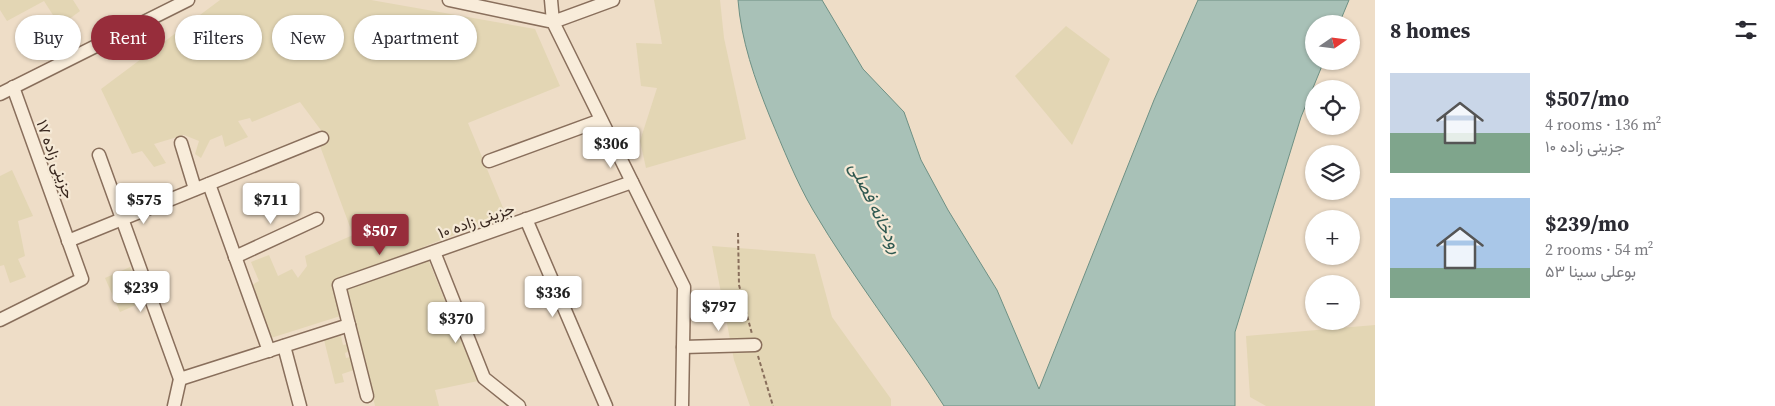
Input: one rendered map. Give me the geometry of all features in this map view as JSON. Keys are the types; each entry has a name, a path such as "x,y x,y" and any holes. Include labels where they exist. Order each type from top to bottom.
{"street":[{"path":"0,94 188,0"},
{"path":"448,0 553,22 613,0"},
{"path":"551,0 553,22 684,287 682,406"},
{"name":"جزینی زاده ۱۷","path":"0,320 82,279 13,88"},
{"path":"489,161 601,120"},
{"path":"68,241 322,138"},
{"path":"181,143 195,189"},
{"path":"99,155 180,379 174,406"},
{"name":"جزینی زاده ۱۰","path":"349,325 339,285 632,182"},
{"path":"209,184 269,351"},
{"path":"235,257 318,219"},
{"path":"526,219 606,406"},
{"path":"434,252 484,378 519,406"},
{"path":"180,379 349,325 367,396"},
{"path":"683,347 755,345"},
{"path":"284,346 300,406"}],"path":[{"path":"738,233 739,285 773,406"}],"shaded area":[{"path":"0,0 73,0 80,11 75,15 53,15 44,1 7,21 0,10"},
{"path":"220,0 371,0 456,15 354,15 354,60 477,60 477,19 535,29 560,86 468,123 506,215 423,247 478,381 435,390 439,406 375,406 353,312 271,338 252,285 259,281 251,262 269,255 278,276 292,269 298,278 307,266 305,256 353,235 320,146 329,141 300,102 252,122 250,118 238,121 248,137 225,147 222,135 210,140 201,158 195,154 199,141 184,135 154,144 166,163 154,167 142,151 132,154 101,89 140,60 165,60 165,41 175,34 175,60 262,60 262,15 200,15"},
{"path":"654,0 720,0 724,38 746,139 646,168 640,141 657,88 641,86 636,43 662,44"},
{"path":"1066,26 1110,59 1072,145 1015,76"},
{"path":"12,170 33,216 18,221 25,256 18,259 26,277 10,283 4,265 0,266 0,176"},
{"path":"712,246 815,254 832,317 891,399 891,406 750,406 734,360"},
{"path":"130,267 145,301 120,312 105,278"},
{"path":"1375,325 1375,406 1266,406 1250,397 1246,336 1316,330 1360,330 1360,326"},
{"path":"341,336 343,345 348,344 350,351 345,353 346,358 351,357 354,370 342,374 344,382 335,384 324,340"}],"water":[{"name":"رودخانه فصلی","path":"738,0 822,0 863,69 904,112 921,160 948,210 997,290 1039,389 1154,100 1198,0 1349,0 1343,15 1305,15 1305,70 1320,70 1316,80 1305,80 1305,107 1235,332 1235,406 944,406 844,260 801,188 770,117 754,74 745,45"}]}
